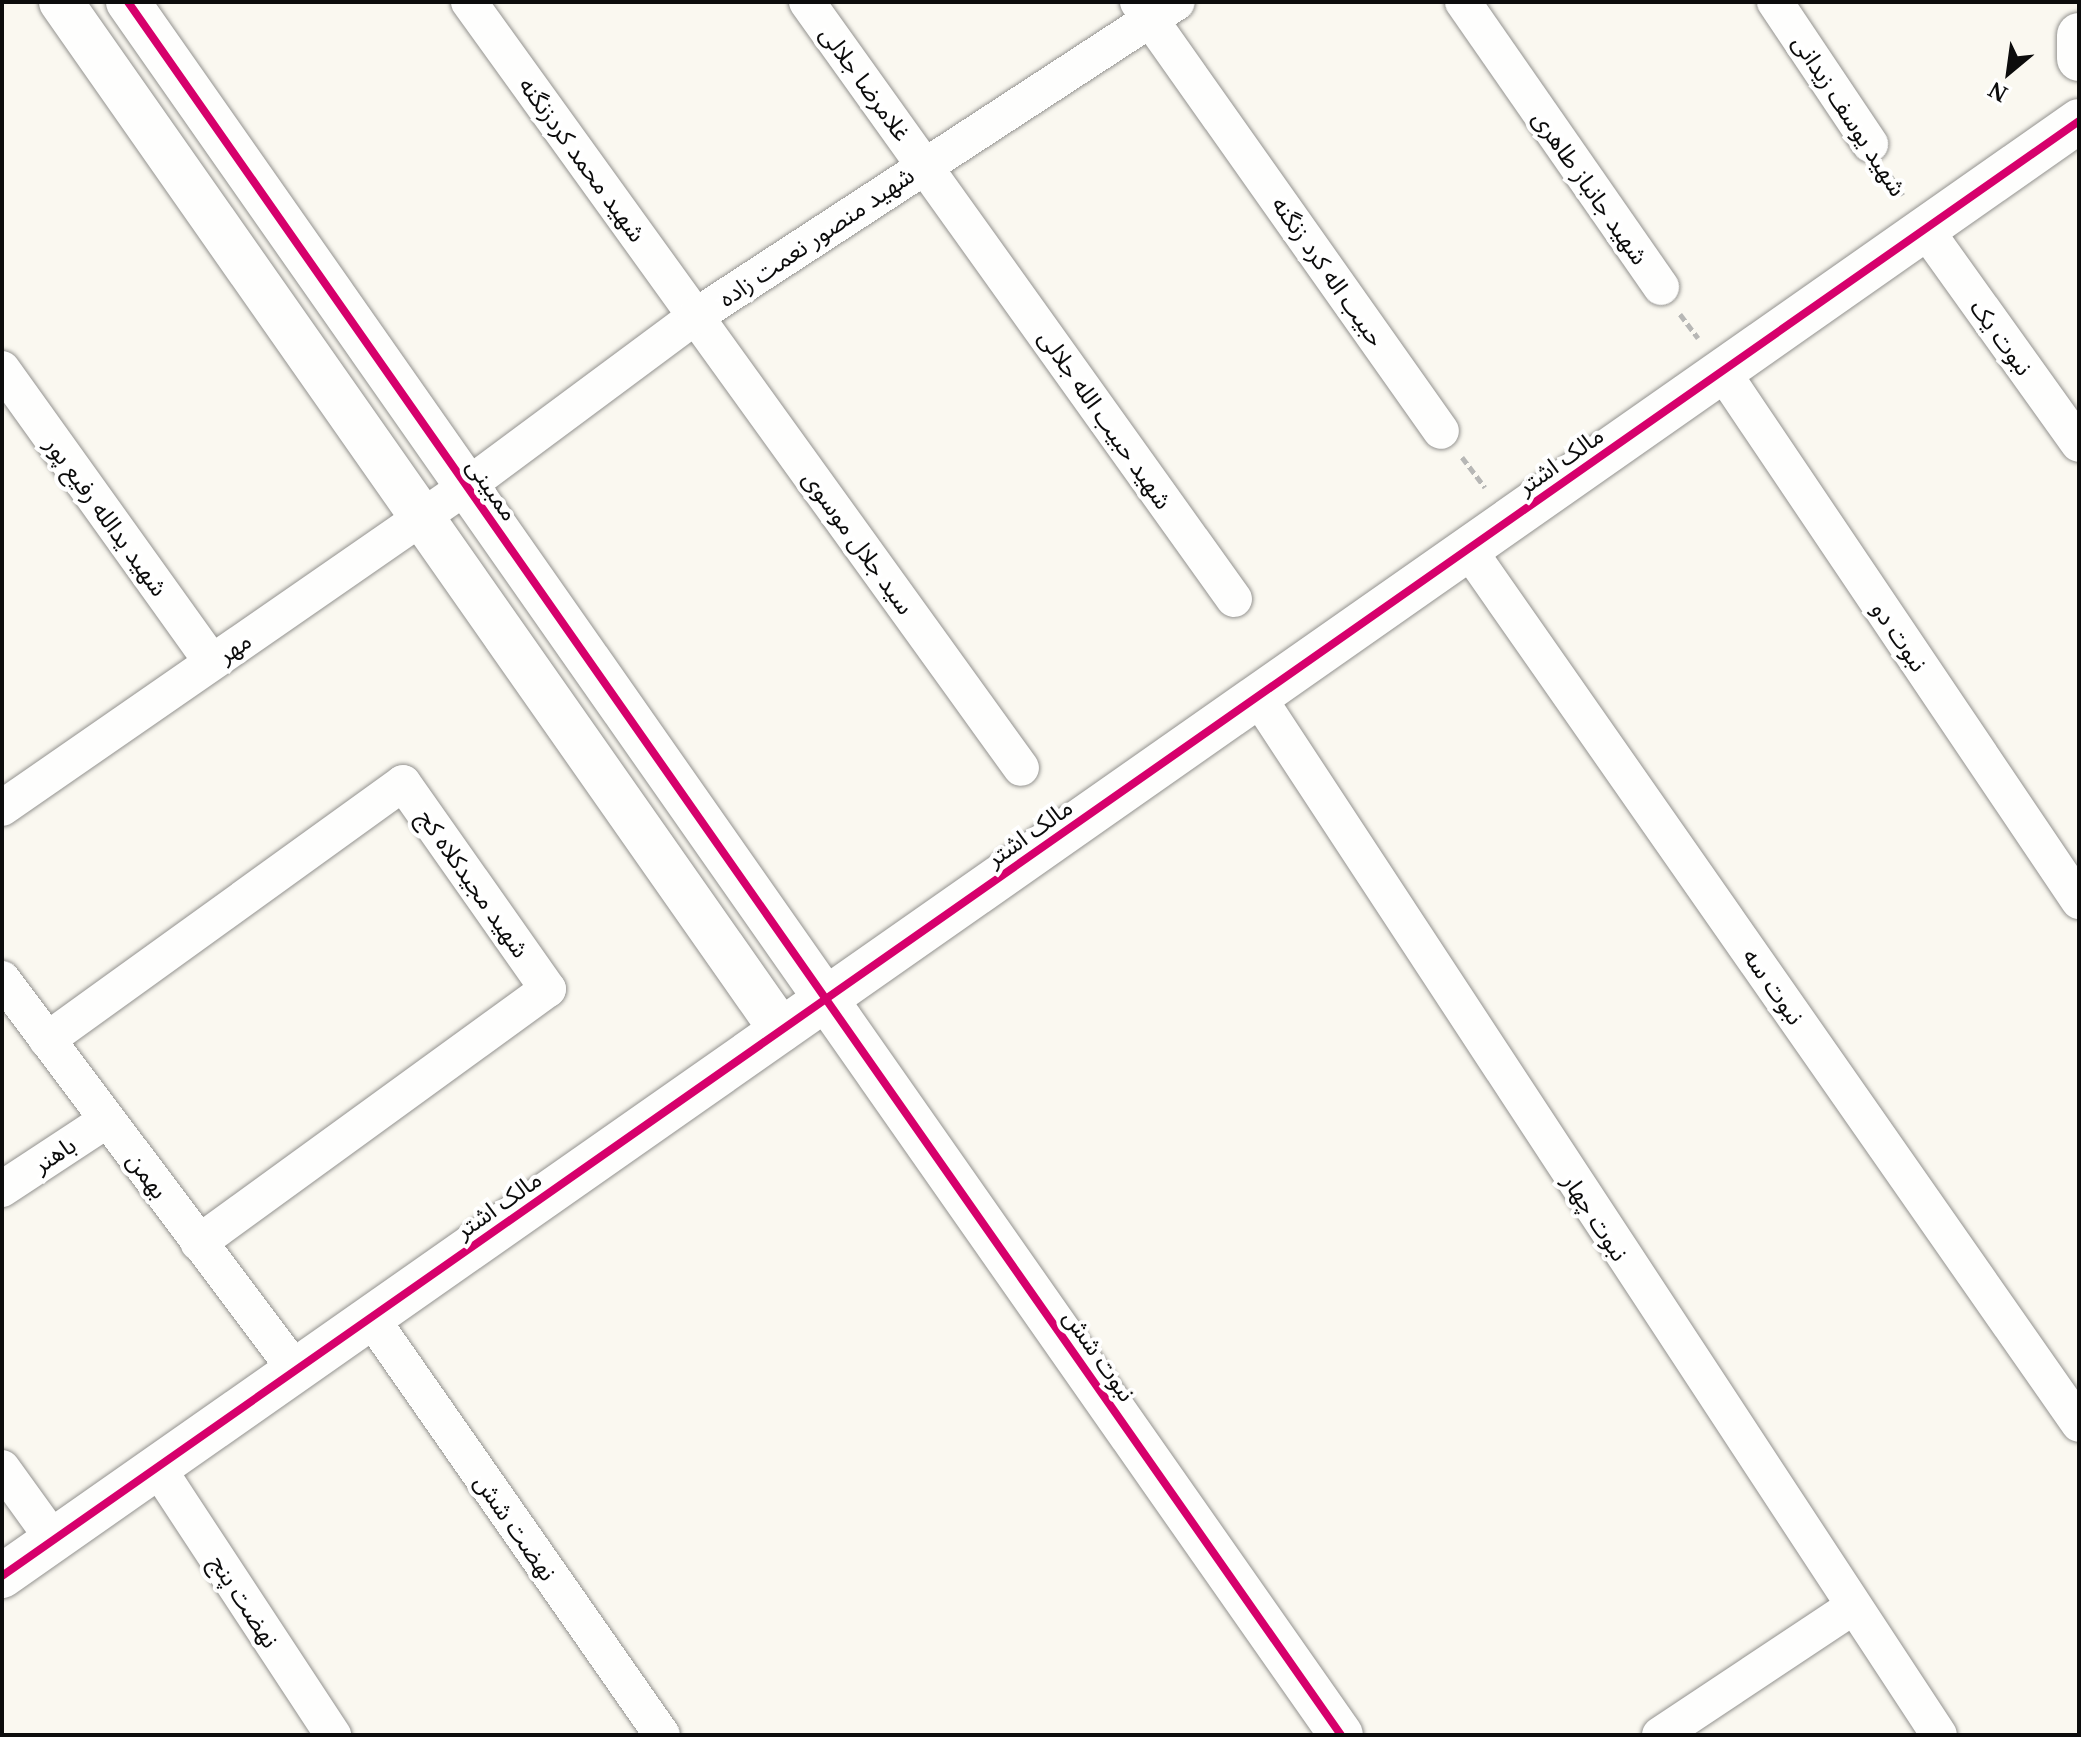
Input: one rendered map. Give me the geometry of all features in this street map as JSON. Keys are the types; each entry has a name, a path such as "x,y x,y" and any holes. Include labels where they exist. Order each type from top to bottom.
{"street":[{"path":"61,2 781,1030"},
{"name":"شهید محمد کردزنگنه","path":"469,2 696,316"},
{"name":"غلامرضا جلالی","path":"807,2 924,164"},
{"name":"شهید جانباز طاهری","path":"1463,2 1661,287"},
{"name":"شهید یوسف زیدانی","path":"1775,2 1870,144"},
{"name":"ممبینی","path":"136,5 467,486 826,998"},
{"name":"شهید منصور نعمت زاده","path":"467,486 696,316 1155,8"},
{"name":"حبیب اله کرد زنگنه","path":"1155,8 1441,431"},
{"path":"2079,35 2079,59"},
{"name":"مالک اشتر","path":"2,1576 2079,121"},
{"name":"شهید حبیب الله جلالی","path":"924,164 1234,599"},
{"name":"نبوت یک","path":"1925,229 2079,444"},
{"name":"سید جلال موسوی","path":"696,316 1021,768"},
{"name":"شهید یدالله رفیع پور","path":"2,369 212,662"},
{"name":"نبوت دو","path":"1722,371 2079,901"},
{"name":"مهر","path":"2,808 467,486"},
{"name":"نبوت سه","path":"1468,549 2079,1424"},
{"name":"نبوت چهار","path":"1258,697 1851,1608 1939,1735"},
{"name":"شهید مجیدکلاه کج","path":"47,1040 403,783 548,989 198,1243"},
{"name":"بهمن","path":"2,979 296,1370"},
{"name":"نبوت شش","path":"826,998 1341,1735"},
{"name":"باهنر","path":"2,1189 107,1120"},
{"name":"نهضت شش","path":"371,1318 662,1735"},
{"name":"نهضت پنج","path":"157,1467 333,1735"},
{"path":"2,1468 54,1540"},
{"path":"1660,1735 1851,1608"}],"path":[{"path":"1441,431 1509,520"}],"cycle path":[{"path":"128,2 1341,1735"},
{"path":"2,1576 2079,121"}]}
